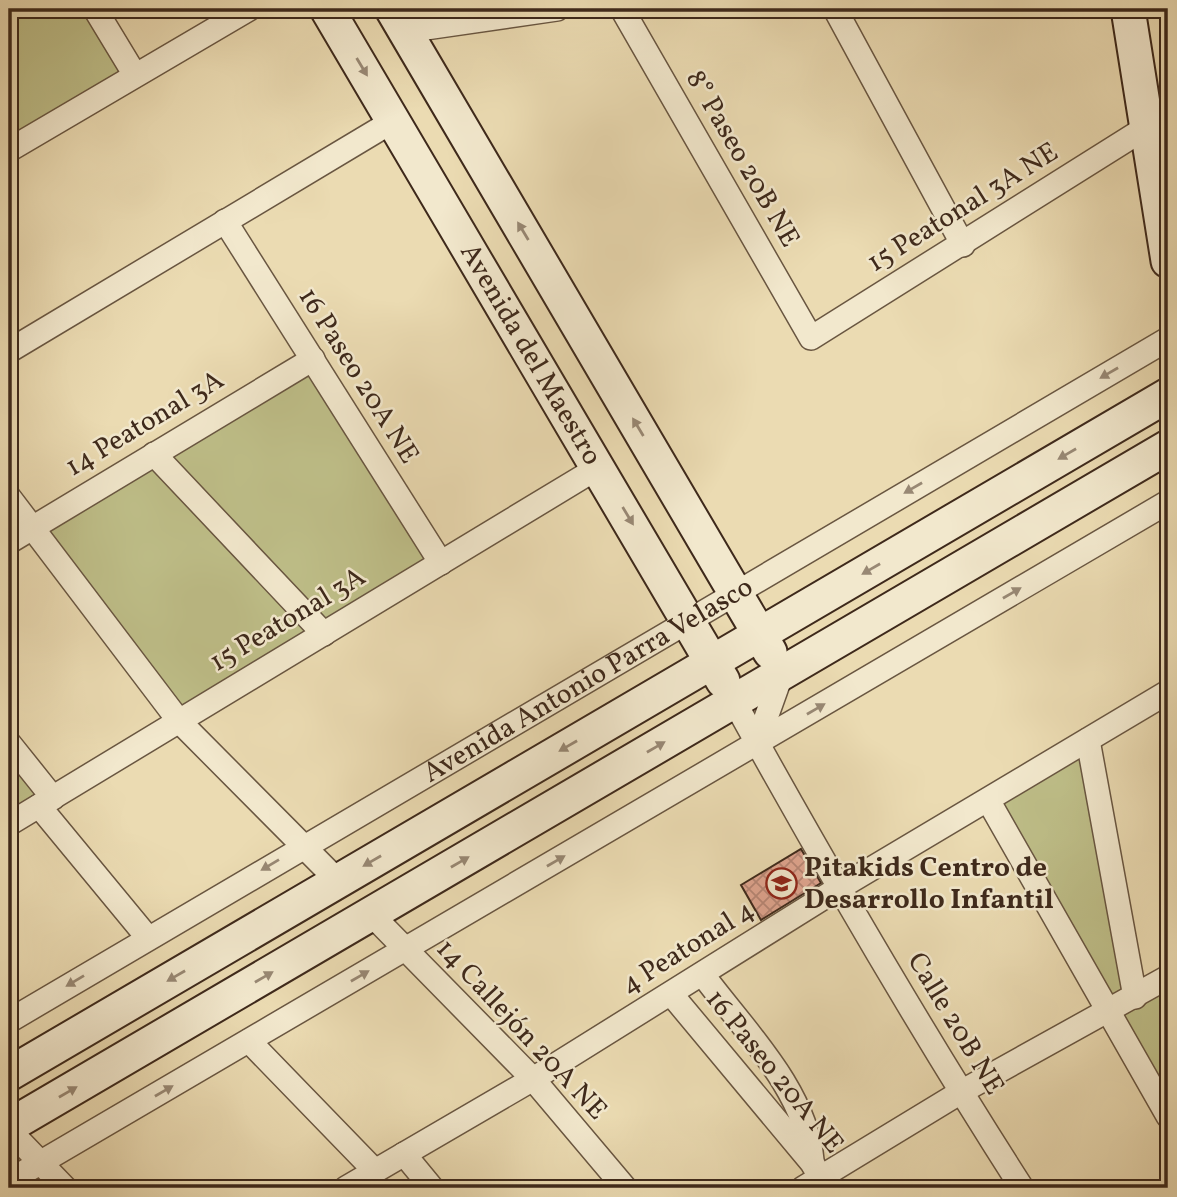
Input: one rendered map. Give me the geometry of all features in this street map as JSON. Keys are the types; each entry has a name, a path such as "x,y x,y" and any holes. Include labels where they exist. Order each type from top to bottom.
{"street":[{"path":"95,9 135,75"},
{"path":"9,150 249,9"},
{"name":"Avenida del Maestro","path":"327,9 599,467 734,701"},
{"path":"398,20 558,9"},
{"name":"8° Paseo 20B NE","path":"622,9 811,338"},
{"path":"835,9 963,245"},
{"path":"1128,9 1168,261"},
{"name":"Avenida del Maestro","path":"398,20 782,673"},
{"path":"9,351 393,121"},
{"name":"15 Peatonal 3A NE","path":"811,338 1147,127"},
{"name":"16 Paseo 20A NE","path":"225,221 441,563"},
{"name":"Avenida Antonio Parra Velasco","path":"9,1021 303,845 1168,338"},
{"name":"14 Peatonal 3A","path":"9,542 313,359"},
{"name":"Avenida Antonio Parra Velasco","path":"9,1074 1168,395"},
{"path":"65,1188 9,1128 1168,446"},
{"path":"154,454 324,634"},
{"name":"15 Peatonal 3A","path":"9,824 599,467"},
{"path":"9,497 179,721 338,881"},
{"path":"9,1181 1168,502"},
{"path":"757,743 782,673"},
{"name":"4 Peatonal 4","path":"346,1188 533,1079 672,995 839,888 1168,692"},
{"name":"Calle 20B NE","path":"734,701 839,888 1022,1188"},
{"path":"1088,740 1135,997"},
{"path":"9,743 46,802 148,937"},
{"path":"988,800 1168,1116"},
{"name":"14 Callejón 20A NE","path":"371,914 533,1079 625,1188"},
{"path":"703,975 785,1083 811,1144 816,1179 961,1092 1168,977"},
{"name":"16 Paseo 20A NE","path":"672,995 816,1179"},
{"path":"249,1041 375,1171"},
{"path":"404,1154 432,1188"}],"green space":[{"path":"9,9 95,9 135,75 9,150"},
{"path":"314,361 441,562 180,720 34,530"},
{"path":"1088,741 1134,996 1168,985 1168,1114 989,801"},
{"path":"9,742 52,797 9,823"}],"building":[{"name":"Pitakids Centro de Desarrollo Infantil","path":"801,849 821,883 761,920 741,885"}],"place":[{"name":"Pitakids Centro de Desarrollo Infantil","path":"781,884"}]}
